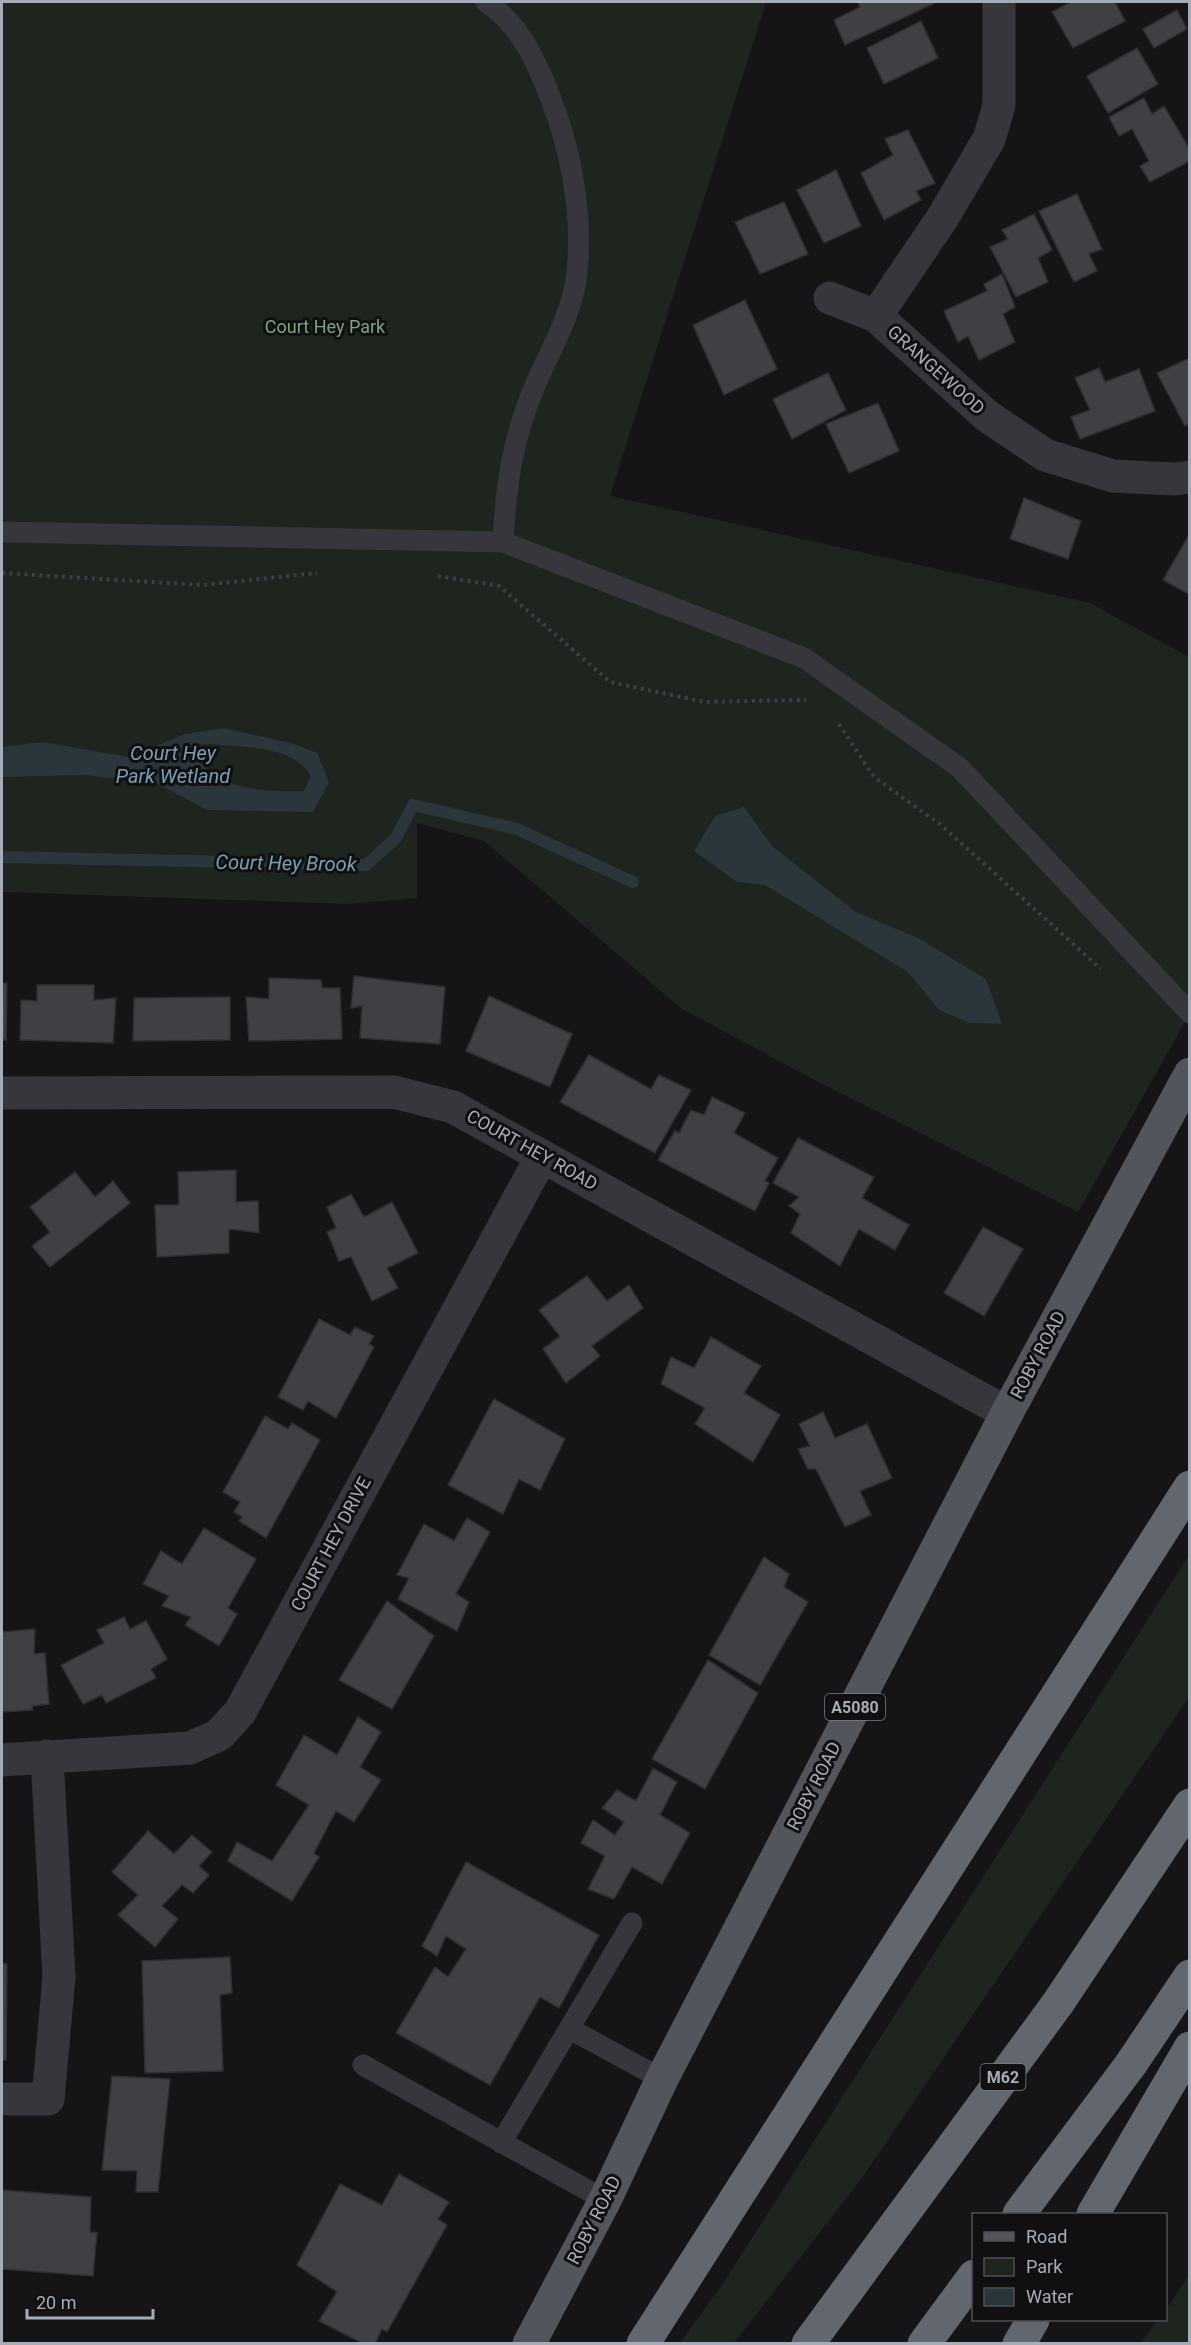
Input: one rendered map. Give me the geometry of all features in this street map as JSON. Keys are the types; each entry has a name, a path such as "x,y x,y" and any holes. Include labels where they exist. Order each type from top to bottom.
{"highway":[{"path":"643,2343 1190,1488"},
{"name":"M62","path":"808,2343 1058,2003 1190,1805"},
{"path":"1020,2213 1131,2064 1190,1976"},
{"path":"1094,2213 1190,2048"},
{"path":"924,2343 972,2279"},
{"path":"1019,2343 1032,2321"}],"main road":[{"name":"ROBY ROAD","path":"529,2343 604,2200 662,2079 1007,1413 1190,1074"}],"street":[{"name":"GRANGEWOOD","path":"999,2 999,106 990,139 943,217 876,316 987,416 1045,455 1113,476 1175,479 1190,477"},
{"path":"830,298 876,316"},
{"name":"COURT HEY ROAD","path":"2,1094 394,1092 453,1107 1007,1413"},
{"name":"COURT HEY DRIVE","path":"2,1760 190,1748 219,1735 240,1712 542,1156"},
{"path":"7,2099 48,2099 59,1977 47,1756"}],"lane":[{"path":"486,2 514,27 525,44 558,116 576,204 578,238 577,274 563,327 536,384 512,448 503,542"},
{"path":"2,532 503,542 804,658 960,768 1190,1013"},
{"path":"501,2143 632,1923"},
{"path":"570,2029 662,2079"},
{"path":"363,2065 604,2200"}],"path":[{"path":"2,573 202,585 318,573"},
{"path":"432,574 499,586 610,682 705,702 811,700"},
{"path":"836,719 874,777 941,825 1107,976"}],"green space":[{"name":"Court Hey Park","path":"2,2 766,2 610,496 1090,603 1189,657 1189,1015 1078,1212 822,1084 682,1009 484,841 417,823 417,898 349,904 2,892"},
{"path":"1189,1555 1189,1697 862,2178 734,2343 680,2343 722,2285"},
{"path":"1189,2275 1189,2343 1140,2343 1157,2321 1167,2321 1167,2308"}],"water":[{"name":"Court Hey Park Wetland","path":"224,728 291,743 317,753 329,782 313,812 207,810 156,783 84,775 2,777 2,747 42,742 129,757 185,734","holes":["213,744 281,753 293,758 311,776 304,791 273,791 238,785 209,771 199,760 193,745"]},
{"path":"744,807 772,846 856,912 918,938 986,979 1002,1024 970,1023 939,1010 908,972 765,885 737,882 694,851 715,816"}],"building":[{"path":"858,2 937,2 845,45 834,20 860,7"},
{"path":"1071,2 1115,2 1125,21 1073,48 1052,12"},
{"path":"1177,10 1187,29 1154,48 1143,29"},
{"path":"921,21 938,58 884,84 867,48"},
{"path":"1137,48 1158,84 1108,113 1087,76"},
{"path":"1144,98 1152,114 1164,106 1190,150 1190,161 1150,182 1140,166 1149,161 1132,129 1119,136 1109,117"},
{"path":"908,130 935,183 916,191 921,200 884,220 861,173 893,155 885,139"},
{"path":"836,170 861,226 824,243 797,190"},
{"path":"1077,194 1102,249 1089,254 1097,271 1074,282 1039,211"},
{"path":"784,202 808,254 760,274 735,222"},
{"path":"1034,214 1052,250 1038,258 1048,282 1016,297 990,247 1008,239 1002,230"},
{"path":"1002,274 1015,307 1003,314 1015,342 979,360 968,336 958,342 944,311 987,291 984,284"},
{"path":"745,300 777,369 724,395 693,325"},
{"path":"1190,358 1190,424 1185,426 1157,373"},
{"path":"1099,368 1105,382 1139,369 1155,411 1080,439 1071,417 1090,410 1075,378"},
{"path":"828,373 846,410 792,439 773,399"},
{"path":"878,403 899,451 849,473 826,424"},
{"path":"1024,498 1081,521 1068,559 1010,539"},
{"path":"1190,533 1190,595 1163,580"},
{"path":"354,976 445,987 440,1044 360,1038 362,1006 351,1008"},
{"path":"269,978 321,980 322,988 340,988 342,1039 249,1041 246,997 269,999"},
{"path":"2,983 7,983 6,1040 2,1040"},
{"path":"37,985 94,985 94,1000 116,998 113,1043 20,1040 21,1000 37,1001"},
{"path":"489,996 572,1034 550,1087 466,1051"},
{"path":"230,997 230,1040 133,1041 134,998"},
{"path":"589,1055 651,1089 659,1075 691,1090 655,1153 560,1102"},
{"path":"712,1097 745,1113 734,1133 778,1158 765,1181 769,1183 755,1211 658,1160 675,1131 679,1133 691,1110 704,1115"},
{"path":"798,1138 874,1177 862,1198 909,1225 895,1250 859,1229 840,1266 791,1233 800,1214 789,1206 799,1197 773,1183"},
{"path":"236,1170 236,1202 258,1201 259,1233 229,1229 229,1253 157,1257 155,1205 179,1205 178,1172"},
{"path":"75,1172 95,1197 113,1181 130,1203 50,1267 32,1246 50,1232 30,1207"},
{"path":"351,1194 364,1217 392,1202 418,1253 387,1268 398,1288 372,1301 351,1257 339,1261 327,1232 336,1228 327,1207"},
{"path":"983,1227 1023,1249 984,1316 944,1293"},
{"path":"587,1276 607,1301 629,1285 643,1308 592,1346 600,1356 566,1383 543,1349 560,1336 539,1310"},
{"path":"319,1319 350,1335 355,1327 374,1336 369,1344 374,1347 336,1418 308,1401 303,1410 278,1397"},
{"path":"711,1337 761,1366 744,1393 780,1415 753,1462 695,1424 705,1408 661,1384 671,1357 694,1368"},
{"path":"494,1399 565,1439 540,1490 519,1479 503,1514 448,1485"},
{"path":"823,1412 835,1438 867,1424 892,1478 860,1491 871,1515 845,1527 816,1469 808,1469 798,1449 810,1446 799,1424"},
{"path":"265,1416 288,1429 292,1423 320,1440 266,1538 239,1521 242,1517 234,1512 240,1502 223,1492"},
{"path":"467,1518 490,1532 456,1594 469,1602 457,1631 398,1599 409,1578 397,1575 424,1524 454,1541"},
{"path":"204,1528 256,1559 228,1608 237,1614 219,1646 185,1625 191,1617 162,1606 169,1596 143,1584 161,1551 182,1564"},
{"path":"764,1557 789,1574 784,1587 808,1602 760,1685 709,1655"},
{"path":"387,1601 434,1636 392,1709 339,1680"},
{"path":"124,1617 130,1629 146,1621 167,1659 151,1669 156,1678 106,1703 102,1695 83,1704 61,1665 104,1643 97,1630"},
{"path":"35,1629 34,1654 45,1653 49,1704 32,1706 33,1710 2,1712 2,1632"},
{"path":"708,1660 758,1693 705,1789 652,1759"},
{"path":"358,1717 381,1732 360,1767 381,1780 354,1822 336,1811 314,1853 319,1857 292,1901 228,1861 237,1842 272,1861 309,1805 276,1785 304,1735 337,1755"},
{"path":"653,1768 677,1782 660,1815 690,1833 662,1884 632,1867 614,1899 588,1889 605,1856 581,1843 593,1820 615,1835 624,1822 602,1808 617,1790 636,1801"},
{"path":"148,1831 174,1854 192,1835 212,1852 199,1866 209,1875 193,1893 182,1885 162,1906 178,1919 155,1947 118,1915 138,1895 112,1872"},
{"path":"466,1862 599,1935 559,2008 540,1997 490,2085 396,2033 435,1967 448,1977 466,1949 446,1936 437,1956 422,1946"},
{"path":"230,1957 232,1993 220,1995 223,2071 145,2073 142,1961"},
{"path":"2,1963 7,1964 6,2060 2,2060"},
{"path":"112,2076 170,2079 158,2192 136,2192 137,2171 102,2170"},
{"path":"399,2174 449,2202 438,2219 447,2225 387,2332 382,2329 375,2344 364,2344 319,2321 337,2292 297,2265 340,2184 382,2205"},
{"path":"2,2190 91,2197 90,2232 97,2233 93,2276 2,2269"}],"waterway":[{"name":"Court Hey Brook","path":"2,857 366,865 396,838 413,805 517,829 633,882"}]}
